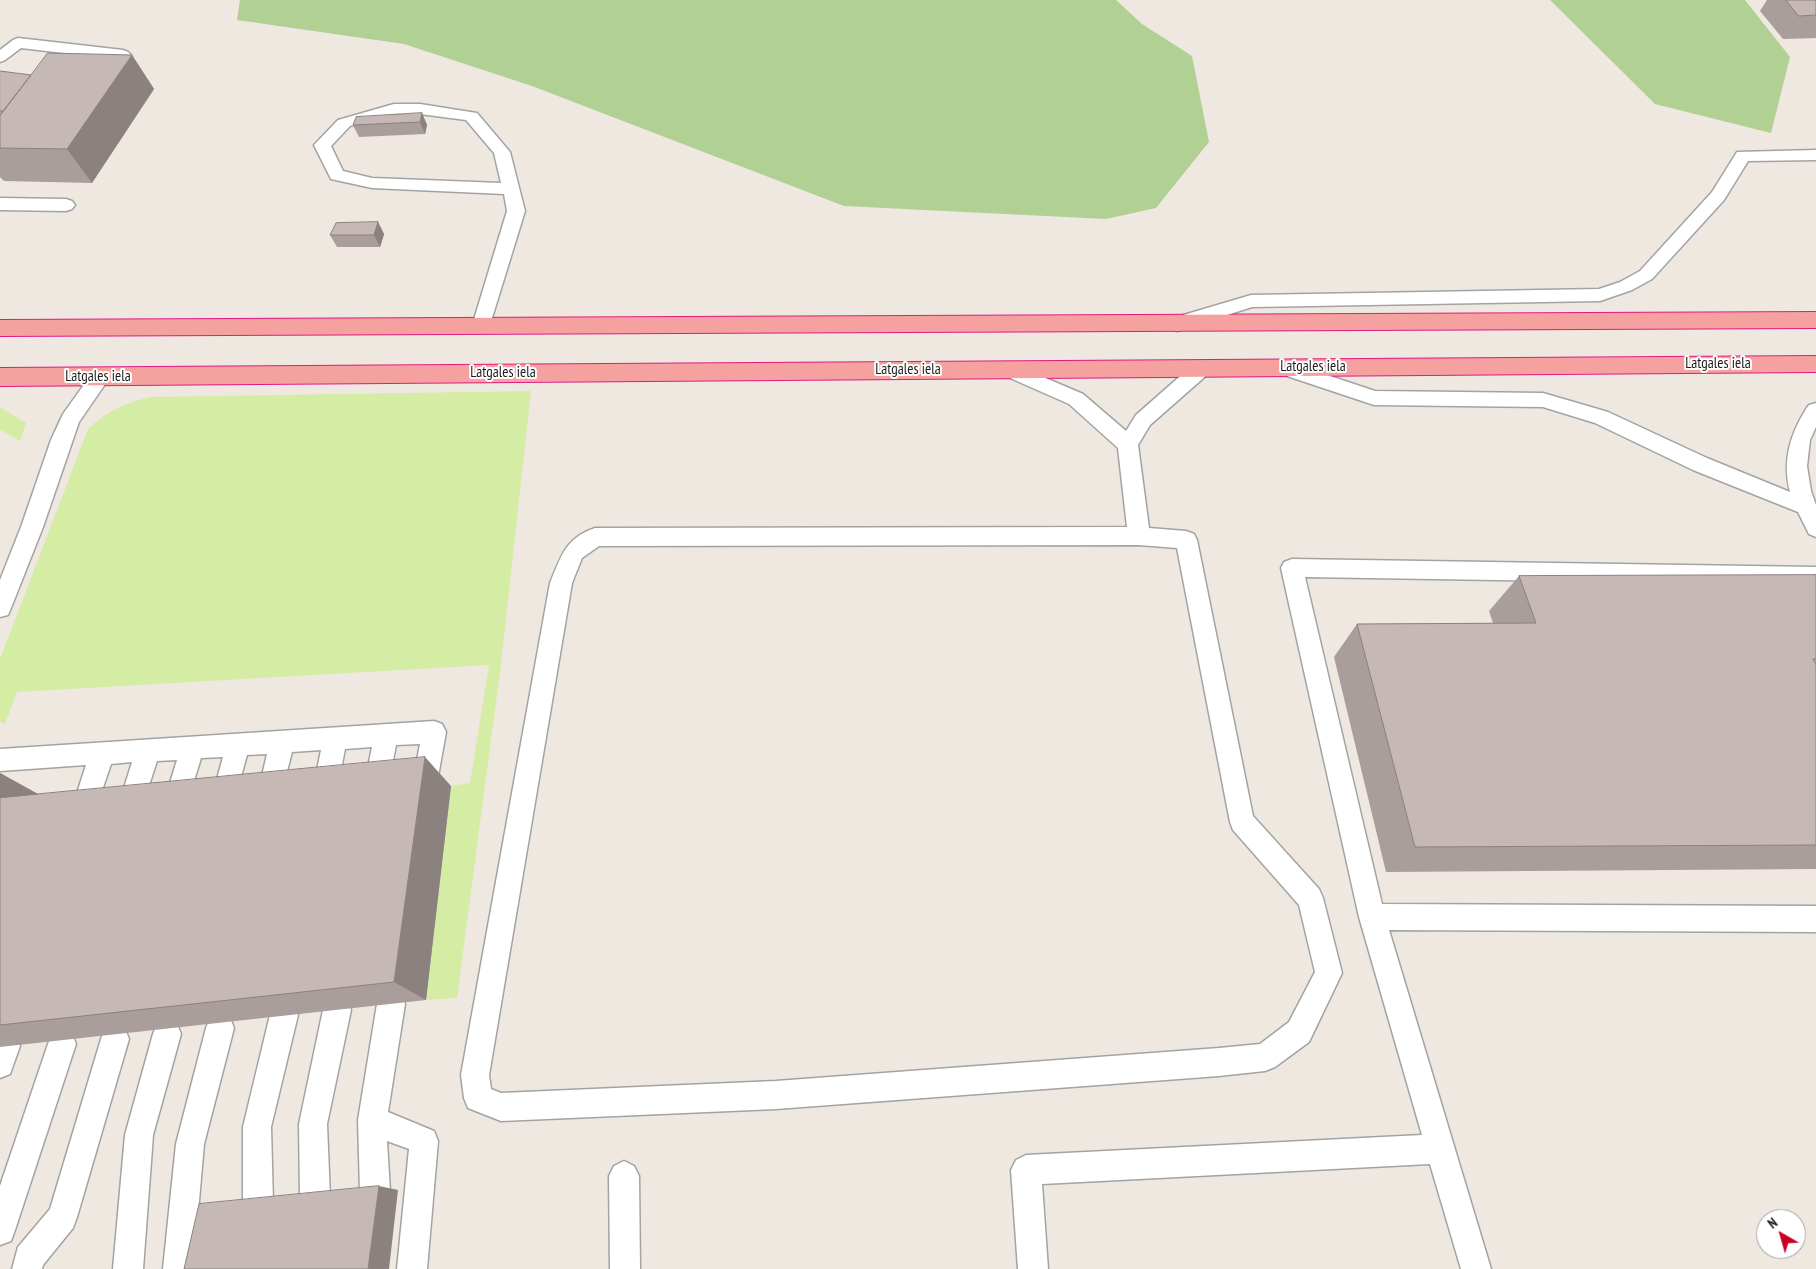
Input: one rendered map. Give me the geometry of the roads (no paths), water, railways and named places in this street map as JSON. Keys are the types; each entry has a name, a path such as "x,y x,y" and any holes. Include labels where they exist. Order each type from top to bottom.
{"highway":[{"path":"0,328 1816,320"},
{"name":"Latgales iela","path":"0,377 1816,364"}],"lane":[{"path":"0,58 18,43 123,55"},
{"path":"481,326 516,212 511,190 502,152 471,116 420,109 394,109 344,123 322,145 337,175 372,183 511,190"},
{"path":"1176,324 1251,301 1600,295 1626,286 1646,276 1718,196 1743,156 1816,155"},
{"path":"0,204 66,205"},
{"path":"1282,367 1374,398 1542,400 1601,417 1812,520"},
{"path":"1008,369 1076,399 1128,445"},
{"path":"1139,536 1128,445 1143,420 1201,369"},
{"path":"0,608 32,527 61,440 70,420 100,376"},
{"path":"1812,520 1796,469 1798,442 1816,410"},
{"path":"1139,536 1186,540 1242,822 1310,898 1329,973 1299,1032 1265,1057 1219,1062 776,1095 501,1107 478,1098 475,1075 561,582 573,553 595,537 1139,536"},
{"path":"1476,1269 1372,917 1292,568 1816,576"},
{"path":"0,760 434,732 424,788"},
{"path":"375,793 386,735"},
{"path":"323,798 335,738"},
{"path":"268,803 282,742"},
{"path":"221,808 238,745"},
{"path":"173,813 192,748"},
{"path":"127,817 148,751"},
{"path":"80,822 102,754"},
{"path":"1372,917 1816,919"},
{"path":"375,1192 372,1120 391,1004"},
{"path":"315,1197 313,1124 337,1010"},
{"path":"258,1203 257,1128 284,1015"},
{"path":"178,1269 190,1144 220,1028"},
{"path":"128,1269 139,1136 167,1034"},
{"path":"27,1269 29,1258 62,1217 115,1039"},
{"path":"0,1230 62,1044"},
{"path":"372,1120 424,1141 412,1269"},
{"path":"1033,1269 1026,1170 1440,1149"},
{"path":"624,1176 625,1269"}]}
